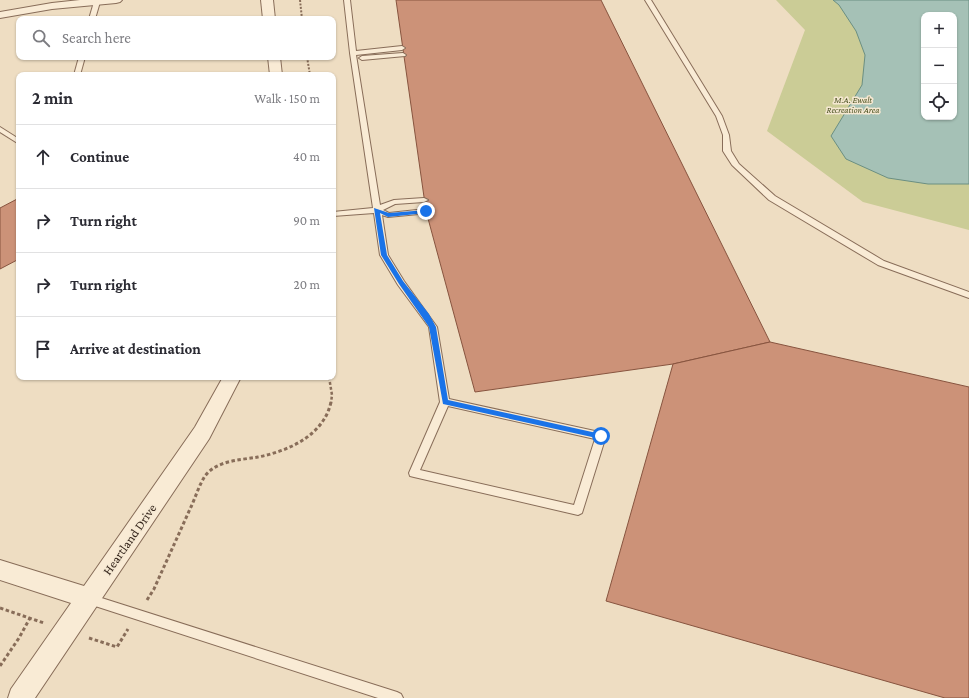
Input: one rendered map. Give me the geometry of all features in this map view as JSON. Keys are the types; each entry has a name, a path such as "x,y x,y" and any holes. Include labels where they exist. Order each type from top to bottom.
{"street":[{"path":"0,15 52,6 116,0"},
{"path":"267,0 270,16"},
{"path":"274,60 276,72"},
{"name":"Heartland Drive","path":"20,698 87,598 202,433 230,380"},
{"path":"0,570 87,598"}],"lane":[{"path":"347,0 376,210 384,255 401,283 433,327 445,402 414,473 578,510 601,436 445,402"},
{"path":"648,0 719,116 726,136 727,151 736,165 751,179 772,198 881,263 969,295"},
{"path":"93,16 97,2"},
{"path":"354,56 403,52"},
{"path":"78,72 81,60"},
{"path":"0,129 16,140"},
{"path":"336,214 376,210 394,202 424,200"},
{"path":"376,210 388,215 426,211"},
{"path":"87,598 397,698"}],"path":[{"path":"300,0 302,16"},
{"path":"308,60 310,72"},
{"path":"154,589 205,476 216,466 226,462 274,454 304,440 315,431 329,410 332,399 329,380"},
{"path":"0,608 39,622"},
{"path":"0,666 19,638 30,618"},
{"path":"103,643 117,647 127,631"}],"green space":[{"name":"M.A. Ewalt Recreation Area","path":"776,0 969,0 969,230 863,202 767,131 805,30"}],"shaded area":[{"path":"833,0 969,0 969,184 928,184 888,178 846,159 831,136 862,85 865,55 856,31 839,5"}],"building":[{"path":"396,0 601,0 770,342 673,364 475,392 426,211"},
{"path":"16,200 16,261 0,269 0,208"},
{"path":"770,342 969,387 969,698 945,698 606,601 673,364"}],"route":[{"path":"426,211 388,215 376,210 384,255 401,283 433,327 445,402 601,436"}]}
